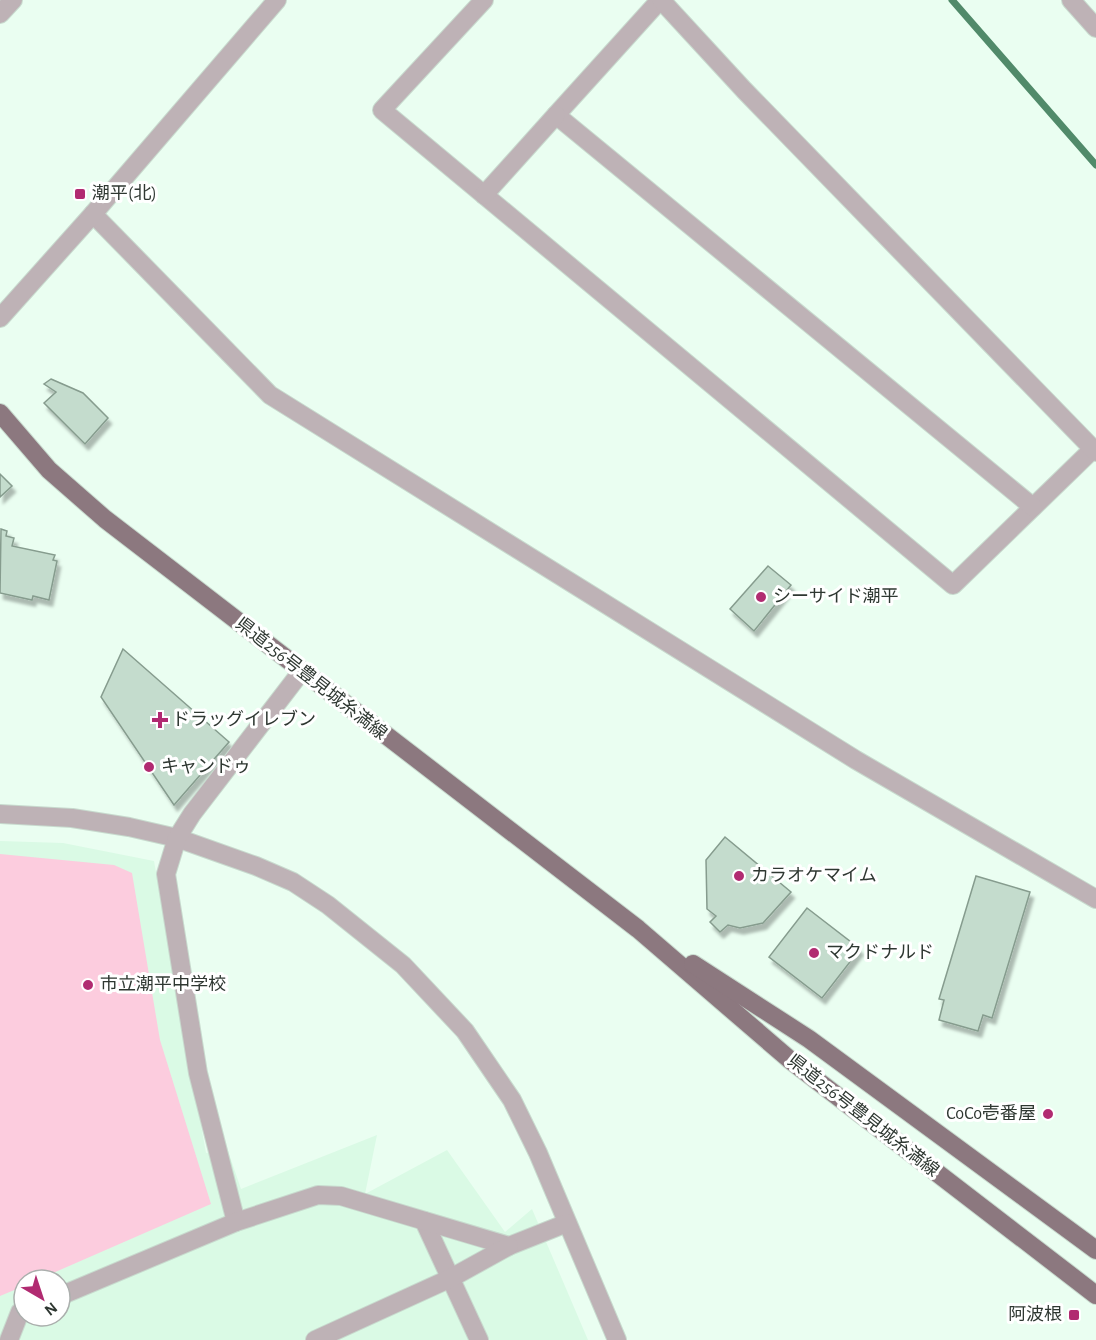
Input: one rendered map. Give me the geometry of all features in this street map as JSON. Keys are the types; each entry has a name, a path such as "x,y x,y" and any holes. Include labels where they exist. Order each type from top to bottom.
{"main road":[{"name":"県道256号豊見城糸満線","path":"0,413 41,461 75,495 301,672 638,929 789,1059 1096,1295"},
{"name":"県道256号豊見城糸満線","path":"638,929 809,1039 1096,1250"}],"street":[{"path":"0,14 13,0"},
{"path":"0,318 278,0"},
{"path":"484,0 382,110 484,195 952,585 1095,450 744,90 661,0 484,195"},
{"path":"1071,0 1096,28"},
{"path":"556,115 1033,507"},
{"path":"93,214 270,395 856,760 1096,899"},
{"path":"236,1222 198,1073 166,874 177,838 301,672"},
{"path":"0,814 72,818 129,827 177,838 293,882 328,906 410,972 465,1031 496,1074 528,1132 617,1340"},
{"path":"72,1291 236,1222 318,1195 341,1196 509,1246"},
{"path":"424,1221 479,1340"},
{"path":"315,1340 451,1278 509,1246 567,1222"}],"shaded area":[{"name":"市立潮平中学校","path":"0,841 63,843 154,861 206,1153 227,1148 241,1189 377,1135 365,1194 447,1150 505,1232 532,1209 588,1340 0,1340"},
{"path":"0,854 114,865 132,873 160,1040 211,1204 64,1268 12,1268 12,1291 0,1296"}],"building":[{"path":"51,379 83,393 108,418 85,444 44,403 56,392 44,384"},
{"path":"0,474 12,486 0,497"},
{"path":"1,529 7,531 6,536 14,538 12,546 55,555 53,560 57,561 49,600 33,596 32,600 0,593"},
{"name":"シーサイド潮平","path":"768,566 791,585 754,631 730,609"},
{"name":"ドラッグイレブン","path":"123,649 229,742 174,805 101,697"},
{"name":"カラオケマイム","path":"725,837 791,892 763,923 740,928 728,925 720,932 710,922 716,916 707,909 706,860"},
{"path":"976,876 1030,892 992,1018 983,1015 978,1031 939,1020 944,1000 939,999"},
{"name":"マクドナルド","path":"807,908 860,949 822,998 769,957"}],"waterway":[{"path":"952,0 1096,165"}],"place":[{"name":"潮平(北)","path":"80,194"},
{"name":"シーサイド潮平","path":"761,597"},
{"name":"ドラッグイレブン","path":"160,720"},
{"name":"キャンドゥ","path":"149,767"},
{"name":"カラオケマイム","path":"739,876"},
{"name":"マクドナルド","path":"814,953"},
{"name":"市立潮平中学校","path":"88,985"},
{"name":"CoCo壱番屋","path":"1048,1114"},
{"name":"阿波根","path":"1074,1315"}]}
